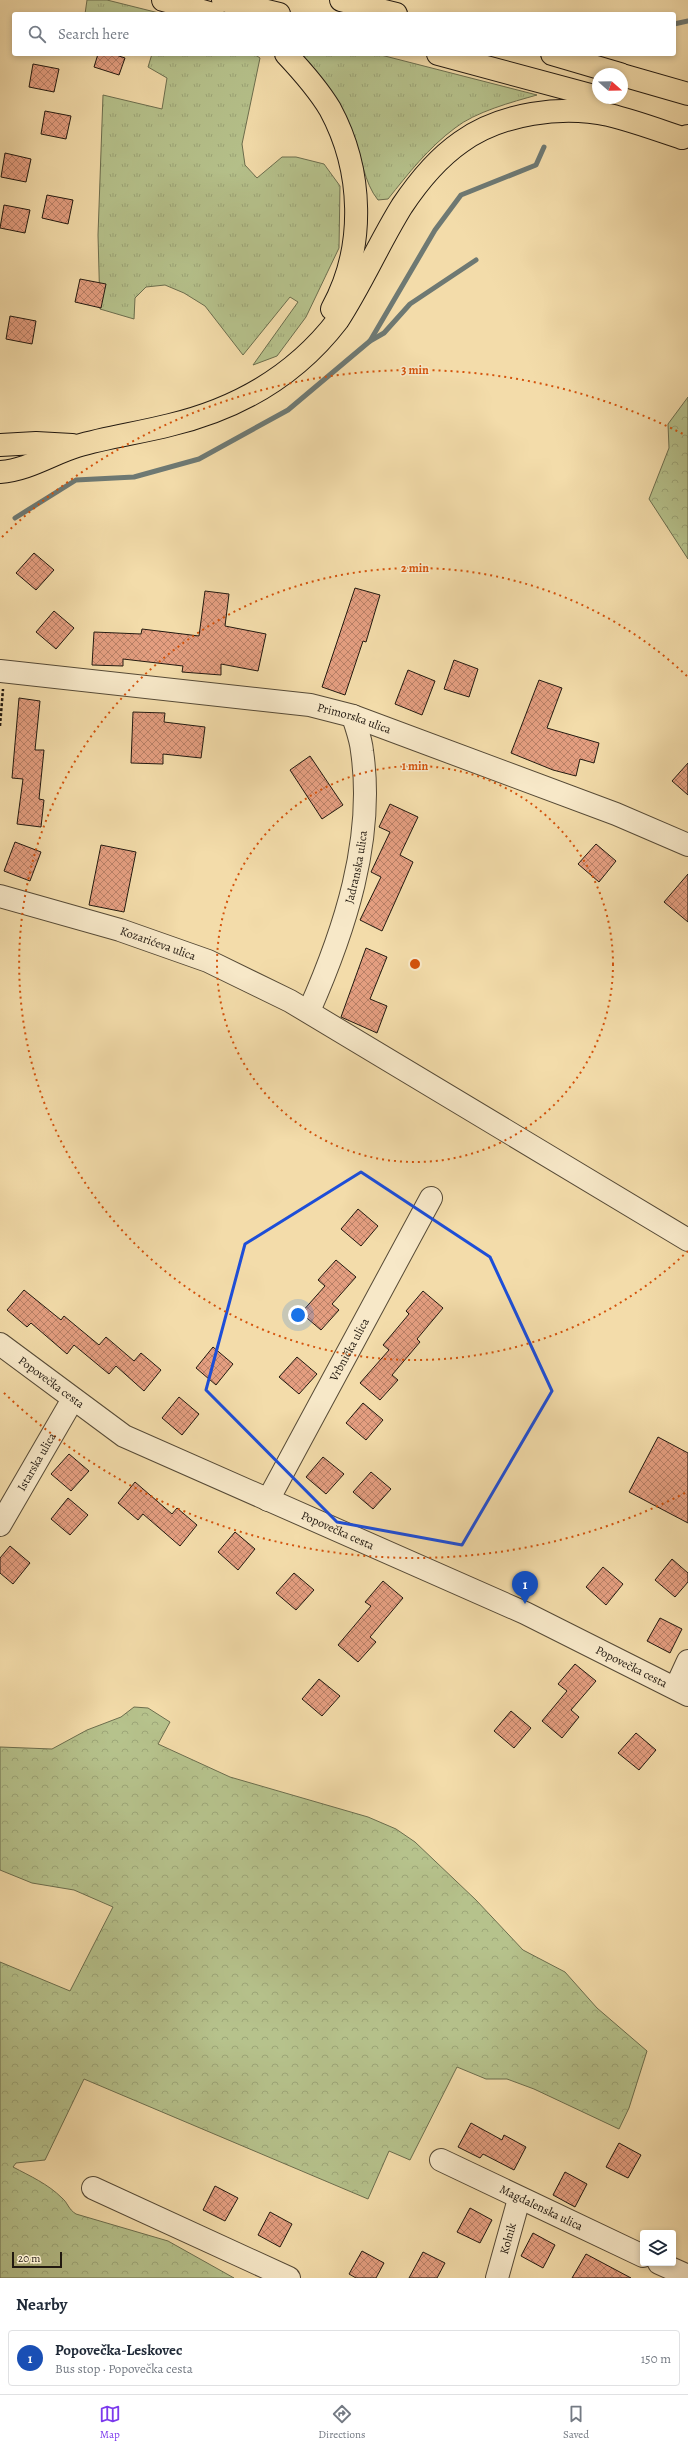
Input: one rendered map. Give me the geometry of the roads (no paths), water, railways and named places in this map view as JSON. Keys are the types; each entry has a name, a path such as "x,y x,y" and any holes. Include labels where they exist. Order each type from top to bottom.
{"highway":[{"path":"163,0 206,12"},
{"path":"223,0 271,12"},
{"path":"341,0 388,12"},
{"path":"288,56 308,79 330,108 346,144 354,177 355,238 350,261 335,303 309,351"},
{"path":"445,56 592,96"},
{"path":"559,56 600,68"},
{"path":"628,76 688,94"},
{"path":"620,104 688,124"},
{"path":"0,489 10,470 77,446 171,425 225,408 272,384 326,336 338,320 402,207 435,164 461,141 486,128 513,118 546,112 576,111 609,115 682,138 688,136"},
{"path":"0,445 36,443 77,446"}],"street":[{"name":"Primorska ulica","path":"2,671 310,705 353,716 616,814 688,845"},
{"name":"Jadranska ulica","path":"309,1011 331,961 354,885 364,808 362,751 353,716"},
{"name":"Kozarićeva ulica","path":"0,896 120,930 208,961 309,1011 688,1240"},
{"name":"Vrbnička ulica","path":"268,1500 431,1198"},
{"name":"Popovečka cesta","path":"0,1344 124,1436 525,1613 682,1691"},
{"name":"Istarska ulica","path":"0,1525 73,1399"},
{"path":"682,1691 688,1661"},
{"name":"Magdalenska ulica","path":"440,2160 519,2199 640,2255"},
{"path":"93,2188 289,2278"},
{"name":"Kolnik","path":"497,2278 519,2199"},
{"path":"666,2266 688,2276"}],"waterway":[{"path":"676,24 688,21"},
{"path":"15,518 76,480 134,477 199,459 288,410 370,341 435,230 461,195 536,165 544,147"},
{"path":"370,341 384,333 410,304 476,260"}],"place":[{"name":"Popovečka-Leskovec","path":"525,1604"}]}
